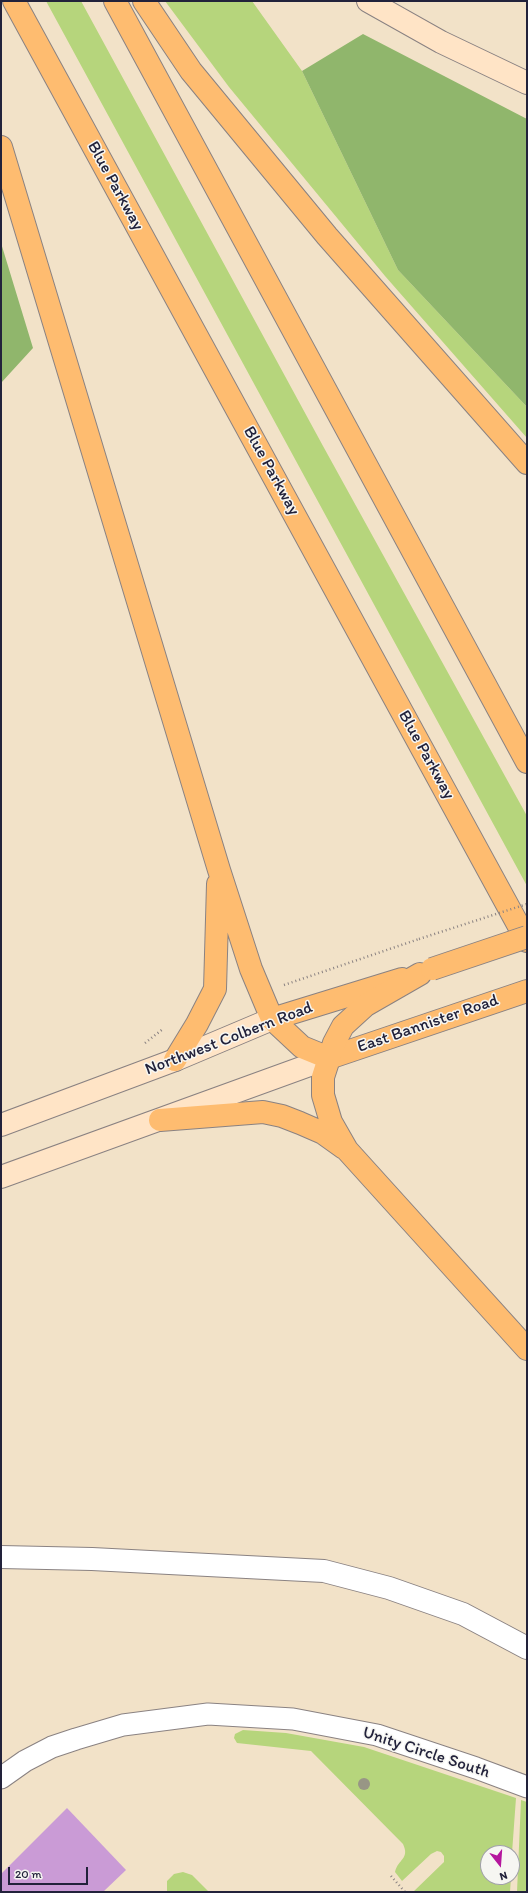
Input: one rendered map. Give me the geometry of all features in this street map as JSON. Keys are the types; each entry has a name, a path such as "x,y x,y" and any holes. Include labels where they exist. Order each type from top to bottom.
{"main road":[{"name":"Blue Parkway","path":"14,1 527,941"},
{"path":"115,1 527,762"},
{"path":"144,1 191,71 327,236 527,463"},
{"path":"368,1 441,42 527,83"},
{"path":"1,147 219,870 251,969 272,1019 302,1047 328,1058"},
{"path":"175,1060 215,989 219,870"},
{"name":"Northwest Colbern Road","path":"1,1125 175,1060 272,1019 426,971 527,937"},
{"path":"426,971 366,1005 343,1026 328,1058 323,1077 323,1095 331,1122 347,1150 527,1349"},
{"name":"East Bannister Road","path":"328,1058 527,991"},
{"path":"1,1177 328,1058"},
{"path":"160,1120 263,1112 282,1116 312,1128 323,1133 347,1150"}],"street":[{"path":"1,1557 92,1558 324,1571 389,1588 463,1614 527,1648"},
{"name":"Unity Circle South","path":"1,1778 25,1761 52,1747 76,1739 123,1725 208,1714 293,1719 377,1735 476,1768 527,1787"}],"path":[{"path":"419,939 527,904"},
{"path":"391,1876 405,1892"}],"green space":[{"path":"46,1 81,1 323,446 527,816 527,886"},
{"path":"165,1 252,1 302,71 398,270 527,407 527,438 385,276 229,87"},
{"path":"363,34 527,119 527,407 398,270 302,71"},
{"path":"1,243 33,348 1,383"},
{"path":"243,1730 286,1733 364,1747 516,1798 513,1845 480,1845 480,1885 510,1885 510,1892 413,1892 444,1862 444,1856 441,1852 437,1851 431,1854 402,1881 395,1872 405,1853 403,1844 311,1751 237,1743 234,1738 235,1734"},
{"path":"521,1800 527,1802 527,1892 517,1892 517,1885 520,1885 519,1845"},
{"path":"183,1872 192,1875 209,1892 167,1892 167,1881 174,1874"}],"building":[{"path":"67,1808 126,1870 103,1892 1,1892 1,1874"}]}
